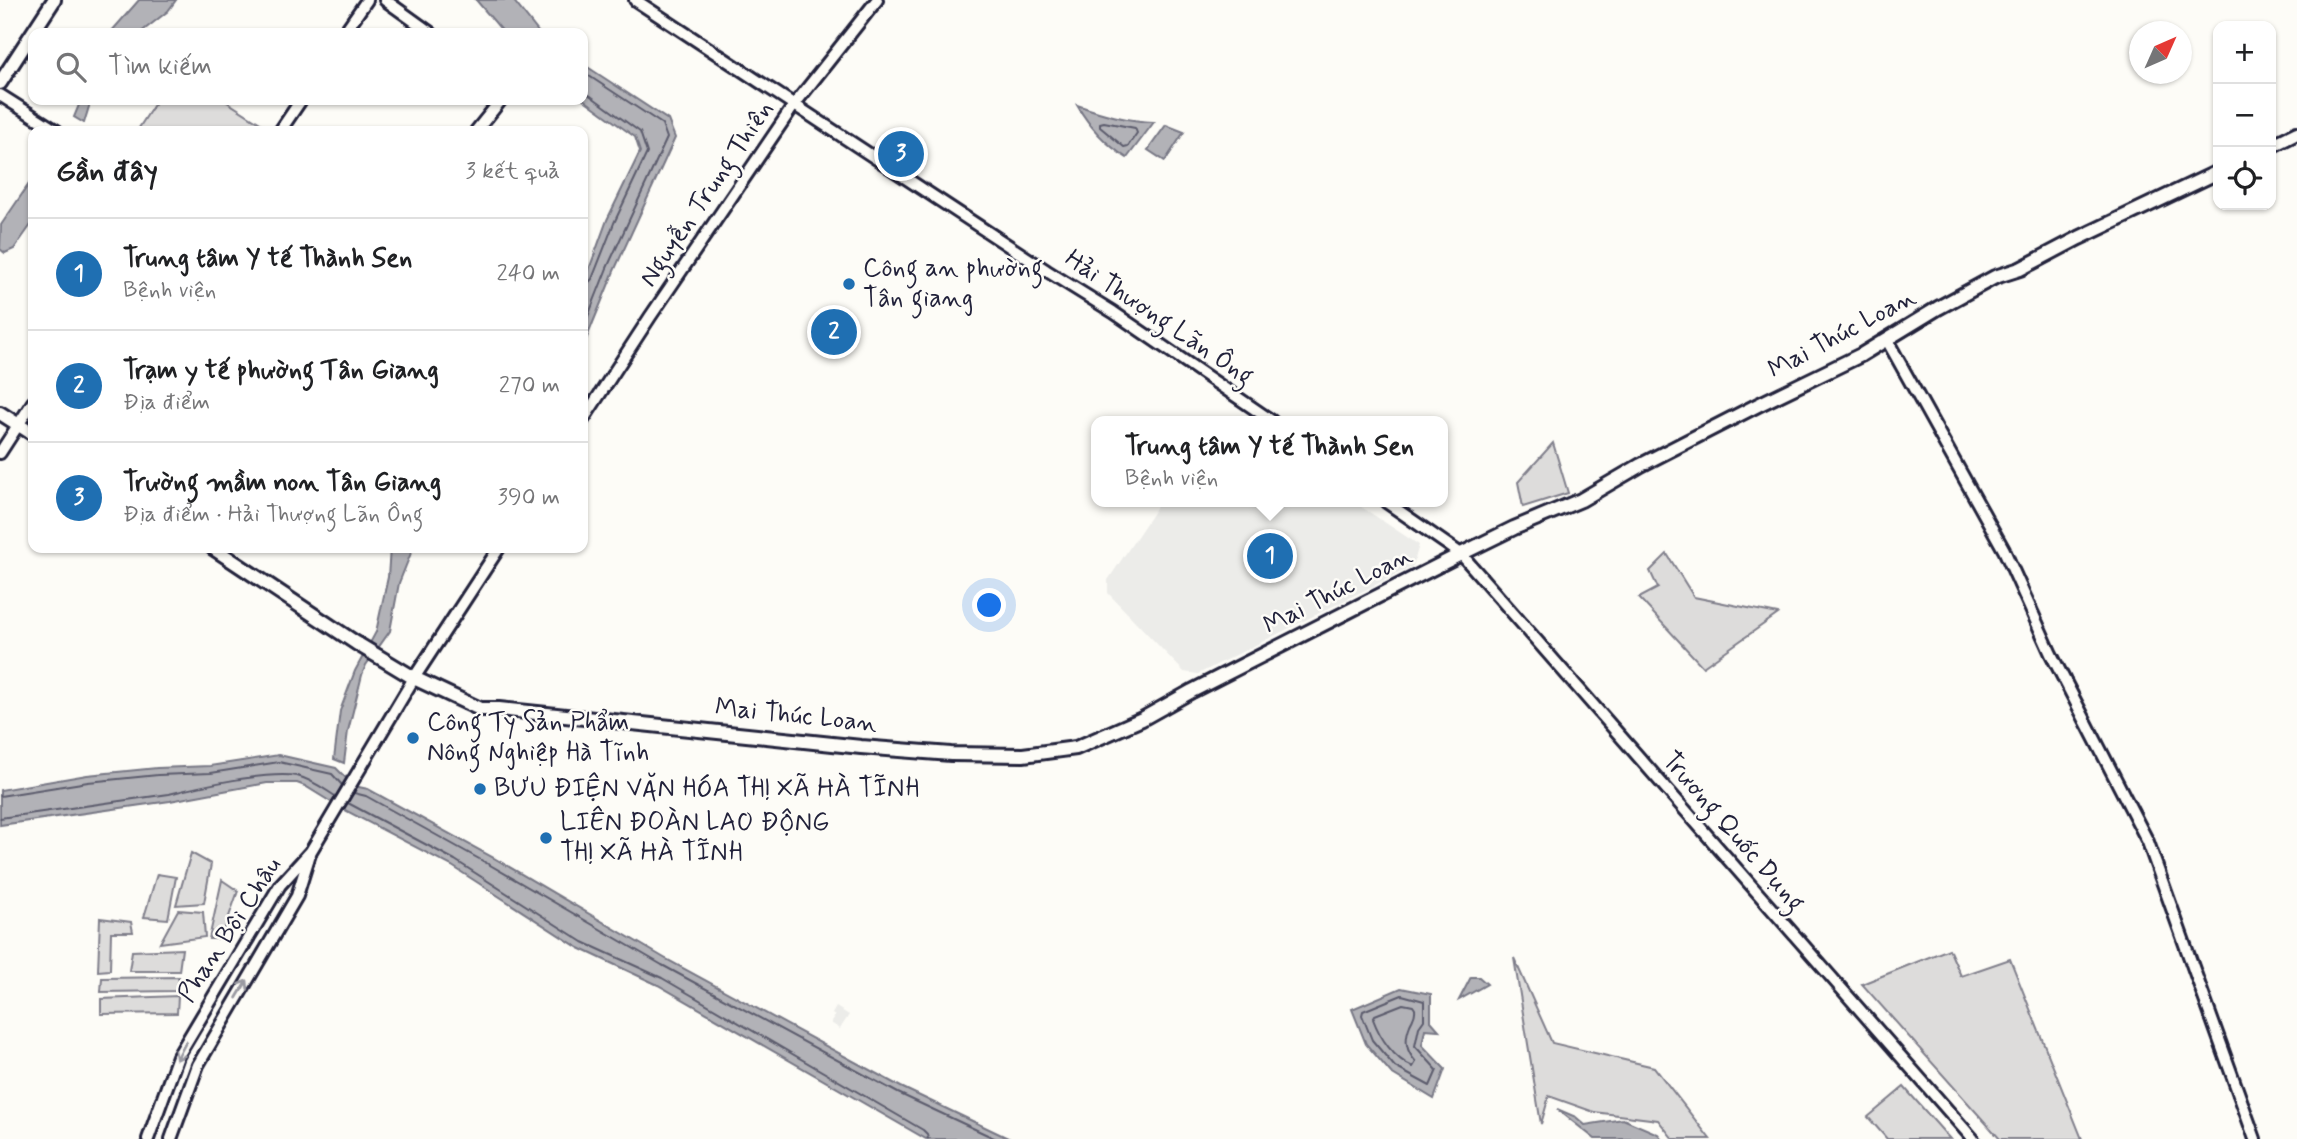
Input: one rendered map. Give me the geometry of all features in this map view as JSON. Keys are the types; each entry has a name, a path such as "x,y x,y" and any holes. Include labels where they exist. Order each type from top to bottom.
{"main road":[{"path":"36,28 54,0"},
{"path":"0,83 28,40"},
{"path":"2276,144 2297,133"},
{"name":"Mai Thúc Loan","path":"221,553 370,652 414,678 480,709 951,754 1023,755 1076,748 1142,719 1461,554 1581,500 1641,465 1887,340 1995,277 2020,269 2213,174"},
{"path":"0,413 28,431"}],"street":[{"path":"347,28 367,0"},
{"path":"385,0 424,28"},
{"name":"Hải Thượng Lãn Ông","path":"635,0 1047,271 1114,312 1265,416"},
{"name":"Nguyễn Trung Thiên","path":"588,412 794,105 877,0"},
{"path":"0,95 49,126"},
{"path":"283,126 298,105"},
{"path":"479,126 497,105"},
{"path":"1887,340 2004,550 2050,654 2148,842 2256,1139"},
{"path":"0,453 28,410"},
{"path":"1393,507 1461,554"},
{"path":"311,851 414,678 496,553"},
{"name":"Trương Quốc Dụng","path":"1461,554 1973,1139"},
{"name":"Phan Bội Châu","path":"148,1139 178,1056 280,885 311,851"},
{"name":"Phan Bội Châu","path":"171,1139 198,1065 298,896 311,851"}],"shaded area":[{"path":"154,105 232,105 265,126 140,126"},
{"path":"1553,443 1568,493 1523,507 1518,482"},
{"path":"1157,507 1362,507 1419,545 1413,566 1198,674 1184,672 1108,593 1108,580"},
{"path":"1667,554 1694,597 1778,614 1703,667 1639,598 1658,588 1650,571"},
{"path":"191,853 211,864 204,903 176,905"},
{"path":"157,874 176,877 168,919 144,917"},
{"path":"222,880 238,891 221,939 209,939"},
{"path":"178,910 203,912 205,937 160,943"},
{"path":"100,918 131,922 133,932 111,932 110,970 98,971"},
{"path":"182,949 179,971 129,971 132,951"},
{"path":"1949,949 1961,976 2010,959 2082,1139 2000,1139 1862,984"},
{"path":"1514,958 1552,1043 1654,1067 1710,1139 1673,1139 1658,1120 1594,1112 1549,1096 1541,1124"},
{"path":"179,977 178,991 101,992 102,978"},
{"path":"178,996 177,1013 101,1014 101,999"},
{"path":"836,1007 849,1015 840,1029 831,1023"},
{"path":"1904,1087 1950,1139 1887,1139 1868,1117"}],"water":[{"path":"139,0 176,0 168,11 146,28 114,28"},
{"path":"476,0 513,0 535,28 500,28"},
{"path":"588,67 668,120 675,138 588,335 588,272 607,220 640,152 635,137 588,103"},
{"path":"79,105 89,105 84,123 74,117"},
{"path":"1077,105 1115,116 1154,122 1127,158 1099,135"},
{"path":"1166,125 1184,132 1165,161 1148,150"},
{"path":"28,185 28,229 14,249 5,253 0,249 1,225"},
{"path":"390,553 411,553 399,583 390,631 362,675 348,731 344,763 334,759 340,711 355,671 376,632 388,577"},
{"path":"279,755 336,768 354,786 368,789 494,858 666,959 901,1087 1010,1139 926,1139 658,985 579,948 452,866 297,783 267,783 170,801 0,825 0,790 87,775 210,766"},
{"path":"1471,977 1479,977 1487,984 1459,1000"},
{"path":"1401,988 1431,994 1431,1021 1439,1030 1425,1029 1422,1045 1445,1069 1434,1099 1391,1073 1366,1044 1352,1009"},
{"path":"1557,1109 1576,1117 1585,1125 1623,1119 1658,1134 1662,1139 1595,1139"}],"place":[{"name":"Trường mầm non Tân Giang","path":"901,154"},
{"name":"Công an phường Tân giang","path":"849,284"},
{"name":"Trạm y tế phường Tân Giang","path":"834,332"},
{"name":"Trung tâm Y tế Thành Sen","path":"1270,556"},
{"name":"Công Ty Sản Phẩm Nông Nghiệp Hà Tĩnh","path":"413,738"},
{"name":"BƯU ĐIỆN VĂN HÓA THỊ XÃ HÀ TĨNH","path":"480,789"},
{"name":"LIÊN ĐOÀN LAO ĐỘNG THỊ XÃ HÀ TĨNH","path":"546,838"}]}
